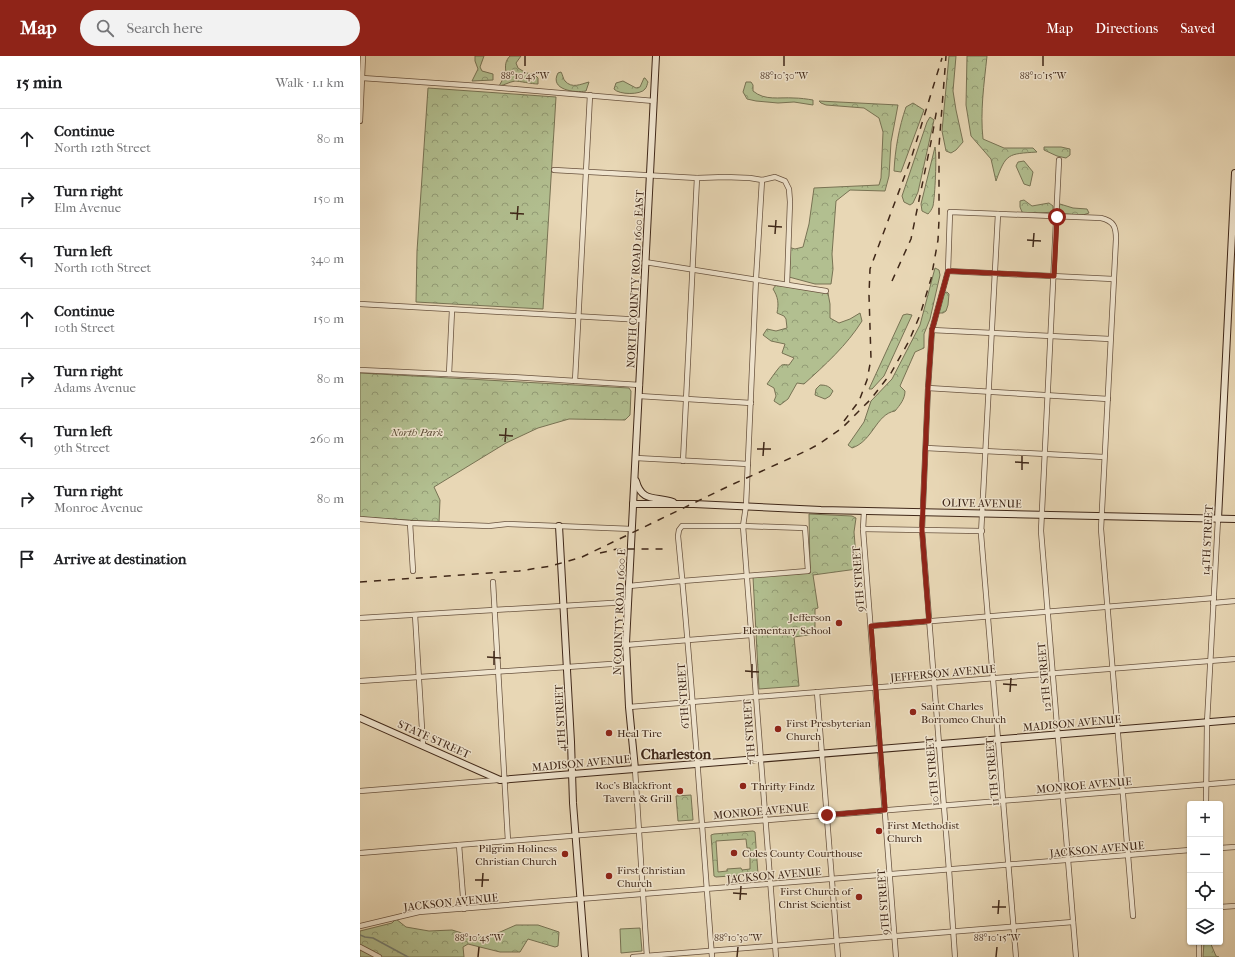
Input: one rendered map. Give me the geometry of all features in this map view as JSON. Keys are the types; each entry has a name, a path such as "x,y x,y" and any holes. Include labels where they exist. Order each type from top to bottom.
{"street":[{"path":"360,121 363,56"},
{"name":"NORTH COUNTY ROAD 1600 EAST","path":"633,504 656,56"},
{"path":"362,78 654,101"},
{"path":"575,381 590,95"},
{"name":"12TH STREET","path":"1059,160 1041,531 1076,957"},
{"path":"554,170 697,178 711,176 762,180 775,177 785,181 790,202 787,284"},
{"name":"14TH STREET","path":"1206,801 1207,723 1235,173"},
{"path":"683,461 697,178"},
{"name":"7TH STREET","path":"762,180 746,506 743,526 776,957"},
{"name":"10TH STREET","path":"955,957 922,530 928,388 932,330 948,271 950,212 998,214"},
{"path":"998,214 1101,218 1112,222 1115,226 1116,232 1101,529 1132,916"},
{"name":"11TH STREET","path":"998,214 982,531 1016,957"},
{"path":"646,262 826,291"},
{"path":"948,271 1113,279"},
{"path":"360,304 643,320"},
{"path":"449,374 452,310"},
{"path":"932,330 1110,339"},
{"path":"360,370 640,385"},
{"path":"928,388 1108,399"},
{"path":"639,396 751,403"},
{"path":"926,448 1104,457"},
{"path":"636,458 748,464"},
{"path":"635,477 637,486 649,498 668,500 680,504"},
{"name":"OLIVE AVENUE","path":"633,504 746,506 806,510 1235,519"},
{"name":"N COUNTY ROAD 1600 E","path":"633,504 626,663 635,769"},
{"name":"9TH STREET","path":"864,511 863,529 896,957"},
{"path":"360,519 410,523 489,526 507,524 632,529"},
{"path":"410,523 413,571"},
{"name":"4TH STREET","path":"559,526 575,835 585,957"},
{"name":"6TH STREET","path":"712,957 688,640 678,536 679,530 682,526 743,526"},
{"path":"629,586 808,571 805,528 743,526"},
{"path":"863,529 982,531"},
{"path":"493,582 499,672 502,779 508,841"},
{"path":"871,626 1048,611 1213,600 1235,601"},
{"path":"360,618 628,602"},
{"path":"415,615 423,745"},
{"path":"626,645 751,635"},
{"name":"JEFFERSON AVENUE","path":"629,707 1235,659"},
{"path":"360,681 626,663"},
{"path":"817,692 838,957"},
{"name":"STATE STREET","path":"360,718 502,779"},
{"name":"MADISON AVENUE","path":"360,791 1235,720"},
{"path":"635,769 647,956"},
{"name":"MONROE AVENUE","path":"360,853 1235,782"},
{"path":"459,845 464,909"},
{"path":"1223,848 1235,847"},
{"name":"JACKSON AVENUE","path":"360,926 419,912 1187,850"},
{"path":"1223,907 1235,906"},
{"path":"633,957 1073,922"},
{"path":"1198,957 1199,945"},
{"path":"360,947 379,957"}],"green space":[{"path":"475,56 484,56 480,67 482,71 493,74 493,80 472,81 478,69"},
{"path":"510,56 521,56 516,63 518,68 526,73 534,74 538,78 538,84 515,81 499,86 503,79 509,75 506,73 506,62"},
{"path":"949,56 956,56 953,91 963,142 951,153 946,151 942,131"},
{"path":"967,56 987,56 982,108 983,139 1004,148 1033,148 1037,152 1020,153 1009,157 1003,165 996,181 991,159 971,136 966,105"},
{"path":"561,72 564,80 571,85 589,82 586,91 570,91 560,87 556,79 558,73"},
{"path":"644,78 648,82 643,91 625,93 614,89 616,83 623,81 636,88 640,87"},
{"path":"746,82 751,82 753,85 753,91 762,96 772,98 813,100 813,105 794,102 778,103 747,99 743,92"},
{"path":"428,88 556,97 543,309 416,302 417,251"},
{"path":"819,101 898,105 891,142 889,176 885,191 850,190 836,201 831,284 815,284 789,277 788,247 795,249 803,247 809,224 814,188 879,185 881,178 883,132 879,118 864,108 826,105"},
{"path":"913,103 924,110 901,172 894,171 896,147 901,122 906,107"},
{"path":"930,117 934,120 918,192 913,203 910,205 904,202 902,196"},
{"path":"935,147 936,167 934,201 933,207 928,214 922,211 921,204"},
{"path":"1044,147 1061,147 1070,149 1070,155 1066,158 1057,156 1044,150"},
{"path":"1024,161 1033,172 1030,186 1024,184 1016,166 1018,162"},
{"path":"1024,200 1032,206 1049,203 1053,206 1053,212 1027,214 1022,212 1020,201"},
{"path":"1060,204 1073,208 1087,209 1089,213 1083,215 1064,214 1059,208"},
{"path":"935,268 939,270 940,275 930,319 924,334 924,348 915,352 900,386 905,391 903,399 895,411 883,417 865,440 852,448 848,445 864,422 871,401 892,379 920,325"},
{"path":"776,285 828,293 830,318 839,323 860,313 862,321 850,338 820,370 804,384 797,383 788,399 780,405 774,401 776,396 774,388 767,384 781,366 789,365 794,358 782,353 785,344 771,341 763,335 767,329 776,331 787,328 786,319 784,316 777,313 778,300 773,289"},
{"path":"947,292 949,294 946,311 943,313 938,313 944,293"},
{"path":"903,315 912,315 884,376 872,389 869,389"},
{"name":"North Park","path":"360,373 629,388 631,391 630,415 625,420 569,419 538,428 506,443 434,487 440,500 439,522 360,517"},
{"path":"820,385 827,386 833,391 830,396 825,399 815,395 816,389"},
{"path":"809,514 852,516 856,518 854,532 857,569 813,575 818,608 815,609 815,634 794,637 799,686 759,689 753,577 810,573"},
{"path":"691,795 693,820 678,821 676,796"},
{"path":"755,832 758,874 714,876 711,835","holes":["746,839 747,848 750,848 750,869 727,869 727,871 718,872 716,841"]},
{"path":"396,919 406,927 429,931 452,930 475,937 491,936 516,925 538,925 559,932 558,946 555,947 528,939 520,952 500,952 468,944 463,947 464,957 360,957 360,931 392,923"},
{"path":"640,928 642,951 621,953 620,929"},
{"path":"1204,945 1211,945 1216,956 1219,957 1203,957"}],"waterway":[{"path":"360,935 373,938 408,957"}],"railway":[{"path":"360,582 519,571 551,566 582,557 729,486 806,451 842,428 871,399 891,373 909,341 920,315 931,279 938,240 939,146 946,56"},
{"path":"844,421 859,401 867,380 871,359 869,295 870,269 911,159 942,58"},
{"path":"892,281 911,239 937,108"},
{"path":"600,553 617,549 668,549"}],"place":[{"name":"Jefferson Elementary School","path":"839,623"},
{"name":"Saint Charles Borromeo Church","path":"913,712"},
{"name":"First Presbyterian Church","path":"778,729"},
{"name":"Heal Tire","path":"609,733"},
{"name":"Thrifty Findz","path":"743,786"},
{"name":"Roc's Blackfront Tavern & Grill","path":"680,791"},
{"name":"First Methodist Church","path":"879,831"},
{"name":"Coles County Courthouse","path":"734,853"},
{"name":"Pilgrim Holiness Christian Church","path":"565,854"},
{"name":"First Christian Church","path":"609,876"},
{"name":"First Church of Christ Scientist","path":"859,897"}],"district":[{"name":"Charleston","path":"676,754"}],"route":[{"path":"827,815 885,810 871,626 929,621 922,530 928,388 932,330 948,271 1054,276 1057,217"}]}
